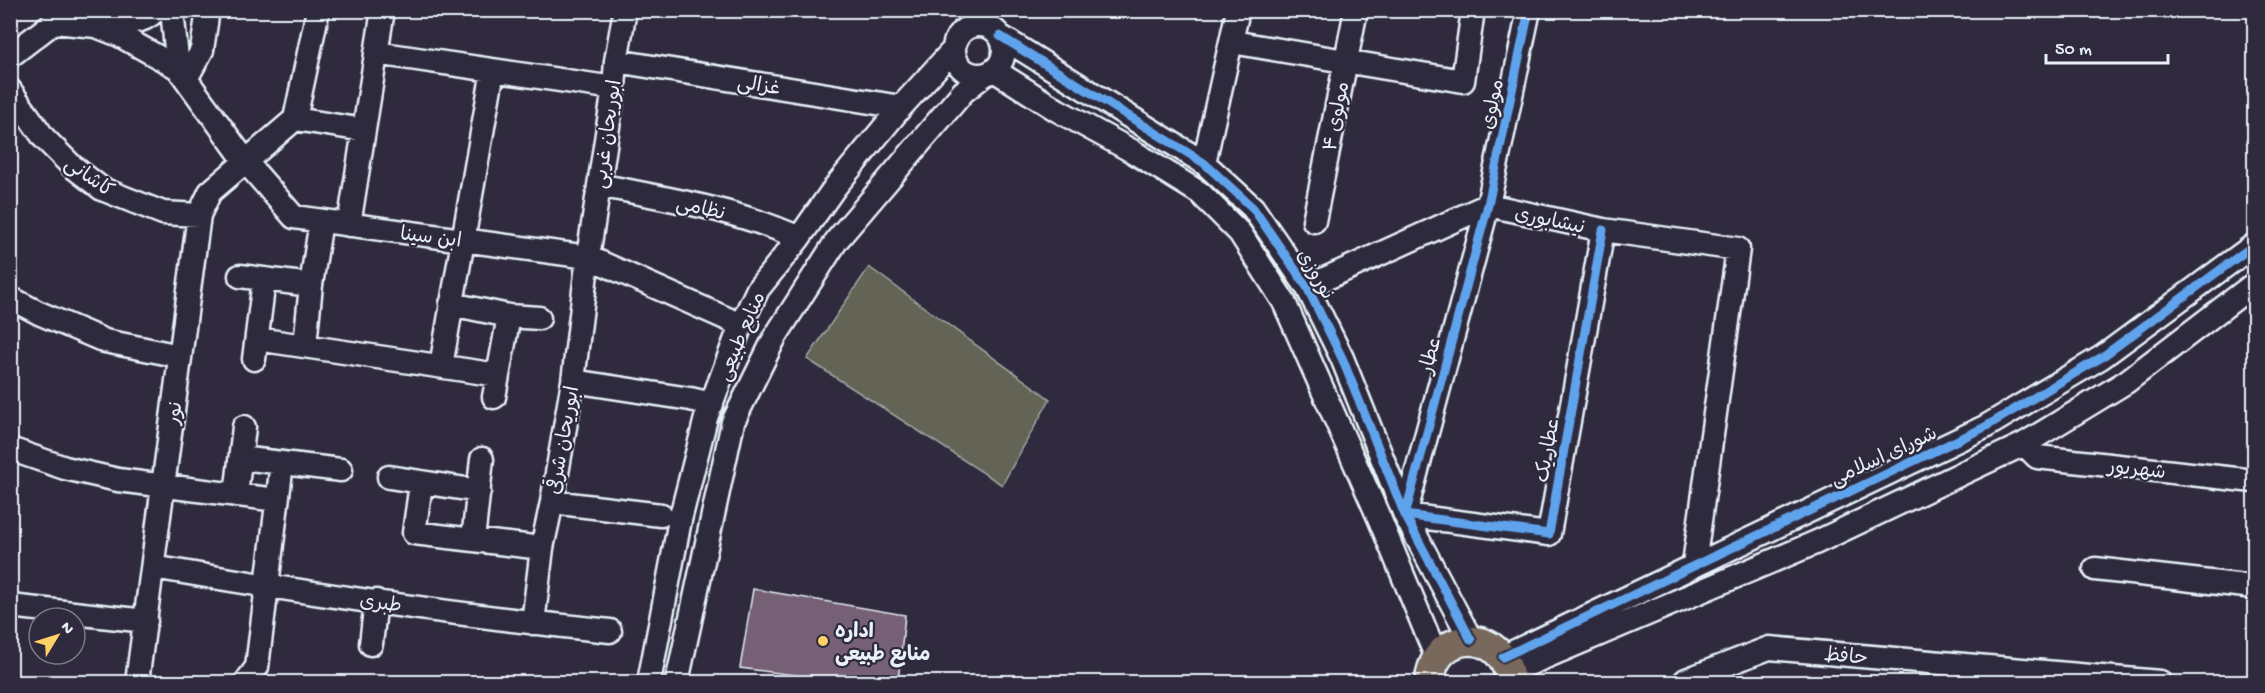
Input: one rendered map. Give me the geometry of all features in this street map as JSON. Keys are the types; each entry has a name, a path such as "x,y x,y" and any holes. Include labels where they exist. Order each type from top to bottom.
{"main road":[{"path":"1431,676 1446,648 1458,642 1471,640 1483,642 1494,648 1508,671"}],"street":[{"path":"10,56 57,14 96,26 142,21 156,10"},
{"path":"172,10 182,74"},
{"path":"182,74 201,50 208,10"},
{"path":"318,10 295,119 364,130"},
{"path":"350,225 383,10"},
{"name":"ابوریحان غربی","path":"588,257 624,10"},
{"path":"1204,163 1238,10"},
{"name":"مولوی ۴","path":"1314,221 1356,10"},
{"path":"1232,42 1463,81 1473,10"},
{"name":"مولوی","path":"1488,205 1529,10"},
{"path":"989,73 1002,61 1004,48 1000,36 977,17 969,27 960,32 955,41 953,50 962,70 972,75 989,73 1132,151 1200,193 1240,233 1284,302 1380,520 1431,676"},
{"path":"118,22 182,74"},
{"name":"نوروزی","path":"1000,36 1204,163 1253,208 1307,287 1342,358 1405,515 1471,640"},
{"name":"منابع طبیعی","path":"649,682 680,520 706,418 741,325 759,289 800,238 835,187 953,50"},
{"path":"376,52 614,88"},
{"name":"غزالی","path":"616,61 902,107"},
{"path":"441,366 493,70"},
{"name":"منابع طبیعی","path":"677,682 733,422 775,337 837,240 963,92 989,73"},
{"name":"ابن سینا","path":"182,74 246,162 294,217 588,257 741,325"},
{"name":"کاشانی","path":"10,90 44,138 72,166 102,189 163,213 199,215"},
{"name":"نور","path":"137,682 199,215 210,192 295,119"},
{"name":"نظامی","path":"599,185 714,208 773,226 800,238"},
{"name":"نیشابوری","path":"1307,287 1488,205 1603,230 1738,249 1694,564"},
{"name":"عطار","path":"1405,515 1488,205"},
{"path":"305,345 321,221"},
{"name":"عطار یک","path":"1405,515 1549,534 1603,230"},
{"name":"شورای اسلامی","path":"1508,671 1694,564 1985,427 2102,357 2254,245"},
{"name":"ابوریحان شرقی","path":"533,623 542,548 573,381 588,257"},
{"path":"240,276 311,285"},
{"path":"264,280 255,349 305,345 441,366 496,386 509,316"},
{"path":"1508,671 1817,542 2024,444 2126,382 2254,284"},
{"path":"10,298 105,341 180,356"},
{"path":"451,304 509,316 539,318"},
{"path":"573,381 712,404"},
{"path":"236,495 244,426"},
{"name":"شهریور","path":"2024,444 2037,457 2254,481"},
{"path":"10,449 75,470 118,480 277,500"},
{"path":"241,458 341,470"},
{"path":"472,540 482,459"},
{"path":"246,682 257,667 282,463"},
{"path":"389,477 421,484 479,491"},
{"path":"421,484 414,533 542,548"},
{"path":"552,502 661,515"},
{"name":"طبری","path":"153,567 376,602 610,631"},
{"path":"2095,569 2254,587"},
{"path":"371,644 376,602"},
{"path":"10,606 146,621"},
{"name":"حافظ","path":"1683,682 1769,648 2160,682"}],"green space":[{"path":"869,267 1050,399 1002,485 807,359"}],"building":[{"name":"اداره منابع طبیعی","path":"753,589 905,615 898,682 850,682 740,668"}],"cycle path":[{"path":"1529,10 1488,205 1405,515 1549,534 1603,230"},
{"path":"1000,36 1204,163 1253,208 1307,287 1342,358 1405,515 1471,640"},
{"path":"1503,657 1985,427 2102,357 2254,245"}],"place":[{"name":"اداره منابع طبیعی","path":"823,641"}]}
